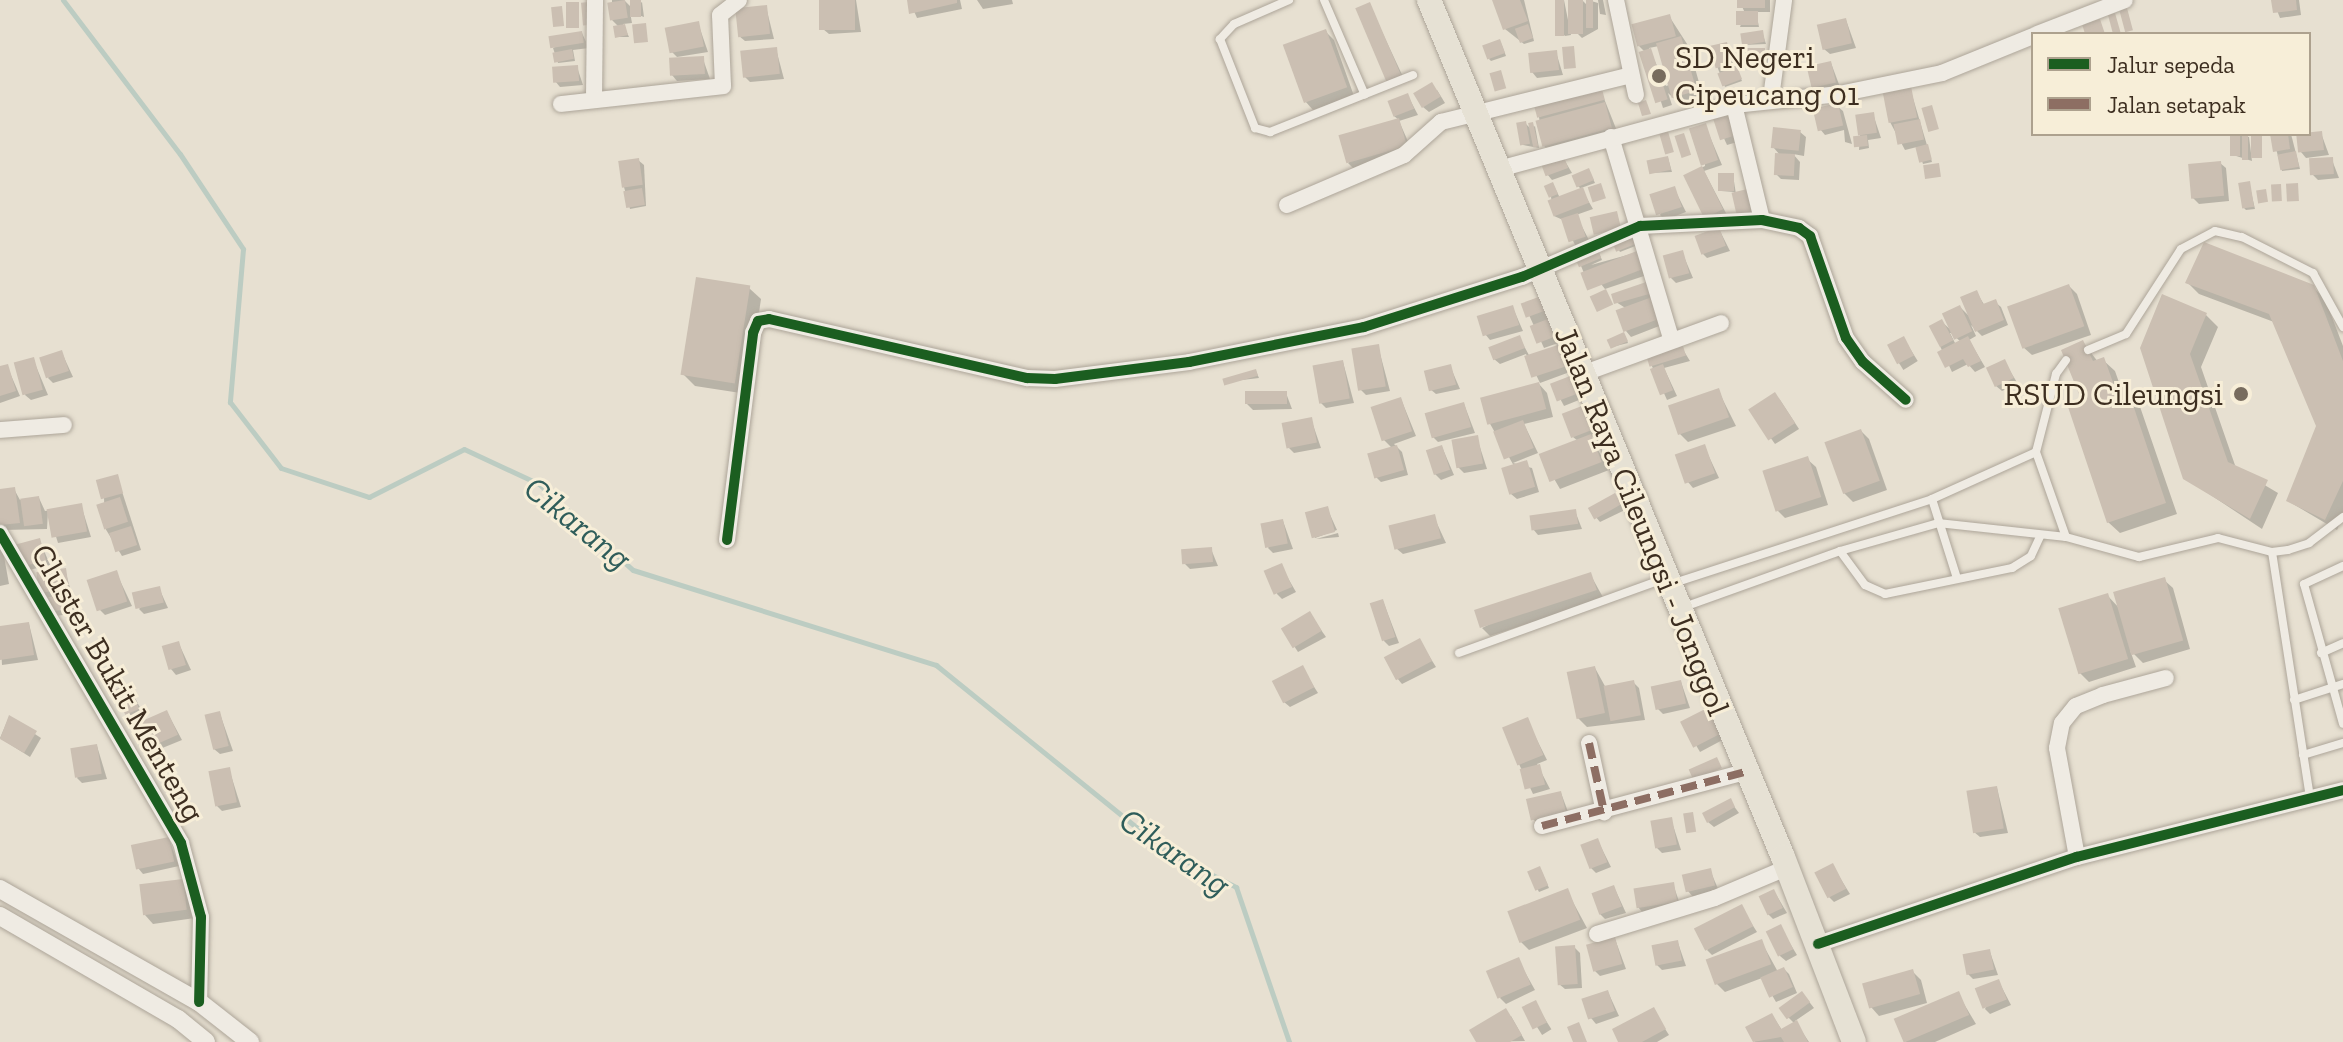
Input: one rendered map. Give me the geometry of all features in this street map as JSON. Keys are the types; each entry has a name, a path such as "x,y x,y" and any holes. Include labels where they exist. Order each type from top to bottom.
{"main road":[{"name":"Jalan Raya Cileungsi - Jonggol","path":"1429,0 1818,944 1854,1042"}],"street":[{"path":"594,99 595,0"},
{"path":"561,104 723,86 720,15 739,0"},
{"path":"1616,0 1636,95"},
{"path":"1771,98 1784,0"},
{"path":"2043,32 2125,0"},
{"path":"1499,169 1734,105 1771,98 1839,94 1912,80 2031,36"},
{"path":"1287,205 1404,155 1441,122 1631,75"},
{"path":"1734,105 1762,220"},
{"path":"1611,137 1671,338"},
{"path":"727,540 758,321 769,319 1027,378 1055,379 1189,362 1364,327 1539,269 1640,226 1762,220 1799,228 1810,236 1846,338 1863,362 1906,400"},
{"path":"1582,374 1671,338 1721,323"},
{"path":"0,430 64,425"},
{"name":"Cluster Bukit Menteng","path":"0,533 181,843 201,917 199,1002"},
{"path":"2077,857 2057,748 2062,723 2076,706 2103,695 2166,678"},
{"path":"1589,743 1604,812"},
{"path":"1542,826 1604,812 1745,772"},
{"path":"1818,944 2077,857 2343,790"},
{"path":"1597,934 1715,898 1786,868"},
{"path":"0,889 199,1002 250,1042"},
{"path":"0,916 178,1019 206,1042"}],"lane":[{"path":"1289,0 1234,24 1220,39 1255,128 1270,132 1413,75"},
{"path":"1324,0 1365,95"},
{"path":"2088,350 2126,334 2181,249 2215,231 2242,237 2313,273 2343,327"},
{"path":"2066,360 2056,374 2036,452 2066,537"},
{"path":"1459,653 1668,581 1932,499 2036,452"},
{"path":"1932,499 1956,575"},
{"path":"1680,608 1840,551 1938,523 2066,537 2139,557 2218,538 2272,552 2309,543 2343,517"},
{"path":"1840,551 1857,577 1880,594 1956,575 2020,565 2041,535"},
{"path":"2272,552 2310,797"},
{"path":"2343,566 2304,584 2343,724"},
{"path":"2321,653 2343,643"},
{"path":"2294,700 2343,684"},
{"path":"2303,755 2343,743"}],"building":[{"path":"625,0 628,18 610,21 607,3"},
{"path":"630,0 641,0 641,17 630,17"},
{"path":"819,0 855,0 855,30 819,30"},
{"path":"907,0 957,0 957,3 909,14"},
{"path":"1492,0 1520,0 1528,21 1503,30"},
{"path":"1555,0 1564,0 1564,36 1555,36"},
{"path":"1568,0 1583,0 1583,34 1568,34"},
{"path":"1586,0 1593,0 1593,28 1586,28"},
{"path":"1737,0 1765,0 1765,8 1737,8"},
{"path":"2271,0 2296,0 2297,10 2273,13"},
{"path":"566,2 579,2 579,28 566,28"},
{"path":"589,2 591,25 583,26 581,3"},
{"path":"1370,2 1401,76 1387,82 1355,8"},
{"path":"767,5 770,34 738,37 735,8"},
{"path":"562,6 564,26 553,27 551,7"},
{"path":"2127,8 2133,30 2125,32 2119,10"},
{"path":"1736,11 1758,11 1758,25 1736,25"},
{"path":"2115,13 2120,32 2112,32 2108,15"},
{"path":"1670,14 1676,36 1637,47 1631,24"},
{"path":"1846,18 1852,43 1823,50 1817,25"},
{"path":"2100,19 2104,32 2084,32 2082,24"},
{"path":"699,21 704,47 670,53 665,28"},
{"path":"646,23 648,42 634,43 632,24"},
{"path":"625,24 628,35 615,38 613,26"},
{"path":"1528,24 1533,38 1520,43 1515,29"},
{"path":"1326,29 1347,87 1304,103 1283,45"},
{"path":"1763,30 1765,42 1742,45 1740,34"},
{"path":"582,31 584,43 550,48 548,36"},
{"path":"1681,36 1697,91 1672,98 1656,43"},
{"path":"1500,39 1505,53 1487,60 1482,45"},
{"path":"1727,42 1732,64 1716,68 1710,46"},
{"path":"1574,46 1576,68 1564,69 1562,47"},
{"path":"777,47 780,74 743,78 740,51"},
{"path":"1651,48 1668,99 1655,103 1639,52"},
{"path":"1747,48 1765,48 1765,61 1747,61"},
{"path":"572,49 574,59 554,63 552,53"},
{"path":"1557,50 1559,70 1530,73 1528,53"},
{"path":"704,56 705,74 670,76 669,58"},
{"path":"1831,61 1836,82 1812,88 1807,67"},
{"path":"578,65 579,81 553,83 552,67"},
{"path":"1737,66 1742,79 1722,87 1717,74"},
{"path":"1501,70 1506,88 1495,92 1489,73"},
{"path":"1432,82 1441,97 1422,108 1413,93"},
{"path":"1911,86 1917,117 1889,123 1883,92"},
{"path":"1602,89 1605,100 1537,118 1534,107"},
{"path":"1408,93 1414,109 1394,117 1387,101"},
{"path":"1646,100 1651,114 1642,116 1638,103"},
{"path":"1605,102 1612,128 1542,147 1535,121"},
{"path":"1838,103 1843,125 1818,131 1813,109"},
{"path":"1932,105 1939,129 1928,132 1921,108"},
{"path":"1732,109 1740,134 1720,140 1712,115"},
{"path":"1874,112 1877,133 1858,135 1855,115"},
{"path":"1399,118 1407,146 1346,163 1338,135"},
{"path":"1920,119 1924,140 1898,145 1893,124"},
{"path":"1526,121 1530,144 1520,145 1516,123"},
{"path":"1533,122 1538,146 1533,147 1528,123"},
{"path":"1706,123 1718,160 1701,166 1689,129"},
{"path":"1773,127 1801,130 1799,151 1771,148"},
{"path":"1667,128 1674,152 1665,155 1658,130"},
{"path":"2322,131 2324,150 2298,153 2296,136 2311,136 2311,132"},
{"path":"1684,133 1691,155 1682,158 1674,136"},
{"path":"1867,135 1868,146 1854,147 1853,136"},
{"path":"2230,136 2240,136 2240,156 2230,156"},
{"path":"2242,136 2248,136 2248,160 2242,160"},
{"path":"2251,136 2262,136 2262,158 2251,158"},
{"path":"2270,136 2288,136 2290,149 2273,152"},
{"path":"1928,144 1932,160 1919,163 1915,147"},
{"path":"2296,151 2299,167 2280,170 2277,155"},
{"path":"1775,153 1795,154 1794,176 1774,175"},
{"path":"1563,154 1568,168 1546,176 1540,162"},
{"path":"1668,156 1671,170 1649,174 1646,161"},
{"path":"2333,157 2334,174 2310,175 2309,158"},
{"path":"639,158 643,185 622,188 618,161"},
{"path":"2221,161 2224,196 2191,199 2188,164"},
{"path":"1939,163 1941,177 1925,179 1923,165"},
{"path":"1702,166 1723,209 1704,218 1683,175"},
{"path":"1589,168 1594,180 1577,187 1572,175"},
{"path":"1718,173 1734,173 1734,191 1718,191"},
{"path":"2250,181 2254,207 2242,209 2238,183"},
{"path":"1553,182 1558,194 1549,198 1544,186"},
{"path":"1601,183 1606,198 1593,203 1588,187"},
{"path":"2298,183 2299,201 2287,202 2286,184"},
{"path":"2281,184 2282,201 2272,202 2271,185"},
{"path":"1675,186 1682,207 1656,215 1649,194"},
{"path":"1583,187 1589,203 1554,216 1548,201"},
{"path":"642,188 645,205 626,208 623,191"},
{"path":"1752,188 1757,210 1737,215 1732,193"},
{"path":"2266,189 2268,202 2258,203 2256,191"},
{"path":"1617,211 1621,229 1594,235 1590,217"},
{"path":"1578,213 1586,237 1569,242 1561,219"},
{"path":"1719,227 1726,246 1701,255 1695,236"},
{"path":"1638,231 1642,241 1616,252 1612,241"},
{"path":"2204,242 2314,285 2343,361 2343,481 2325,520 2286,501 2316,426 2269,314 2185,283"},
{"path":"1596,246 1601,258 1579,267 1574,255"},
{"path":"1642,249 1649,267 1587,290 1580,273"},
{"path":"1683,250 1689,273 1669,279 1663,255"},
{"path":"696,277 750,286 735,383 681,375"},
{"path":"1652,280 1656,292 1614,304 1611,294"},
{"path":"2069,284 2084,326 2022,349 2007,307"},
{"path":"1606,289 1613,304 1597,312 1590,297"},
{"path":"1977,290 1983,304 1996,299 2004,320 1975,332 1960,297"},
{"path":"1547,294 1552,308 1526,318 1521,304"},
{"path":"2162,294 2207,313 2190,354 2228,462 2268,480 2250,519 2183,479 2140,348"},
{"path":"1655,296 1663,318 1623,332 1616,310"},
{"path":"1513,305 1519,325 1483,336 1477,316"},
{"path":"1960,305 1972,331 1954,340 1942,313"},
{"path":"1553,317 1560,335 1536,344 1530,326"},
{"path":"1942,319 1953,340 1940,347 1929,326"},
{"path":"1624,332 1628,341 1611,349 1607,340"},
{"path":"1520,335 1525,348 1493,360 1488,347"},
{"path":"1904,336 1914,356 1897,364 1887,345"},
{"path":"1968,336 1981,361 1968,367 1963,359 1945,368 1937,352"},
{"path":"2083,340 2093,361 2104,357 2115,388 2126,384 2166,503 2107,523 2067,404 2081,399 2061,350"},
{"path":"1567,342 1574,364 1531,378 1524,356"},
{"path":"1379,344 1386,386 1358,391 1351,348"},
{"path":"1683,346 1686,356 1650,367 1647,357"},
{"path":"62,350 69,371 46,378 39,357"},
{"path":"34,357 43,390 23,395 14,362"},
{"path":"2005,359 2014,378 1995,387 1986,368"},
{"path":"1343,360 1350,398 1319,404 1312,365"},
{"path":"8,364 16,391 0,396 0,366"},
{"path":"1451,364 1456,384 1429,391 1424,371"},
{"path":"1663,364 1673,390 1660,395 1650,369"},
{"path":"1256,369 1258,376 1224,385 1222,379"},
{"path":"1578,373 1585,391 1557,401 1550,384"},
{"path":"1539,382 1546,409 1487,425 1480,398"},
{"path":"1719,388 1729,417 1678,435 1668,406"},
{"path":"1245,391 1287,391 1287,404 1245,404"},
{"path":"1775,392 1795,423 1768,440 1748,409"},
{"path":"1401,397 1412,431 1382,441 1371,407"},
{"path":"1464,402 1471,427 1432,438 1425,413"},
{"path":"1587,404 1596,428 1571,438 1562,414"},
{"path":"1312,417 1317,443 1287,448 1282,423"},
{"path":"1523,420 1534,448 1504,459 1493,431"},
{"path":"1861,429 1880,481 1843,494 1824,442"},
{"path":"1591,434 1602,462 1549,482 1539,454"},
{"path":"1478,435 1483,464 1456,468 1451,440"},
{"path":"1705,444 1715,473 1685,484 1675,454"},
{"path":"1397,445 1404,470 1374,479 1367,454"},
{"path":"1442,445 1450,470 1434,475 1426,450"},
{"path":"1808,456 1821,497 1776,512 1762,471"},
{"path":"1527,460 1535,487 1509,495 1501,468"},
{"path":"118,474 123,493 101,499 96,480"},
{"path":"15,487 20,523 0,525 0,489"},
{"path":"1615,493 1621,504 1594,519 1588,508"},
{"path":"39,496 43,524 24,526 20,499"},
{"path":"120,497 128,522 104,529 96,505"},
{"path":"82,503 87,532 52,538 47,509"},
{"path":"1328,506 1335,532 1312,538 1305,512"},
{"path":"1576,509 1578,524 1532,530 1529,516"},
{"path":"1435,514 1441,538 1394,550 1388,526"},
{"path":"1283,519 1288,544 1265,548 1260,523"},
{"path":"131,526 137,545 115,552 109,533"},
{"path":"40,538 46,560 22,567 16,544"},
{"path":"1212,547 1213,562 1182,564 1181,549"},
{"path":"1282,563 1292,587 1274,595 1264,571"},
{"path":"66,568 69,589 39,593 36,572"},
{"path":"117,570 127,601 97,611 87,580"},
{"path":"1591,572 1597,590 1480,628 1474,610"},
{"path":"2165,577 2183,640 2131,655 2113,592"},
{"path":"160,586 164,603 136,609 132,593"},
{"path":"70,593 73,608 48,612 45,598"},
{"path":"2108,593 2128,659 2078,674 2058,608"},
{"path":"1383,599 1395,637 1382,641 1370,603"},
{"path":"1310,611 1322,631 1293,648 1281,629"},
{"path":"29,622 34,655 0,660 0,626"},
{"path":"1420,638 1432,661 1396,680 1384,657"},
{"path":"179,641 186,665 169,670 162,646"},
{"path":"1303,665 1314,687 1283,703 1272,681"},
{"path":"1595,666 1605,713 1577,719 1567,672"},
{"path":"1634,680 1641,715 1610,721 1604,686"},
{"path":"1681,680 1686,703 1656,710 1651,686"},
{"path":"129,684 139,709 125,715 115,690"},
{"path":"1713,705 1726,731 1693,748 1680,722"},
{"path":"167,710 178,735 150,747 139,723"},
{"path":"220,711 229,746 213,750 204,715"},
{"path":"9,715 37,731 24,753 0,739"},
{"path":"1528,717 1543,755 1517,766 1502,727"},
{"path":"97,744 102,774 75,778 70,748"},
{"path":"1717,757 1722,768 1694,781 1689,770"},
{"path":"1540,764 1545,784 1525,789 1520,769"},
{"path":"230,767 237,802 215,807 208,771"},
{"path":"1997,786 2004,828 1973,833 1966,791"},
{"path":"1561,791 1566,812 1531,821 1526,799"},
{"path":"1731,798 1735,807 1707,823 1702,813"},
{"path":"1693,812 1696,832 1686,833 1683,814"},
{"path":"1672,817 1677,845 1655,848 1650,821"},
{"path":"169,837 174,861 136,870 131,845"},
{"path":"1598,838 1607,862 1590,869 1580,845"},
{"path":"1833,863 1846,889 1827,898 1814,873"},
{"path":"1540,866 1548,885 1535,891 1527,871"},
{"path":"1711,868 1715,886 1686,892 1682,875"},
{"path":"183,879 187,910 143,915 139,884"},
{"path":"1674,882 1677,902 1637,908 1634,888"},
{"path":"1614,885 1622,907 1599,915 1591,893"},
{"path":"1568,888 1580,920 1520,943 1507,911"},
{"path":"1774,889 1783,908 1767,915 1759,896"},
{"path":"1742,904 1753,926 1705,951 1694,929"},
{"path":"1781,924 1793,949 1778,957 1766,931"},
{"path":"1615,937 1622,964 1593,972 1586,945"},
{"path":"1762,939 1771,964 1715,985 1706,960"},
{"path":"1678,940 1682,961 1656,966 1651,945"},
{"path":"1575,945 1578,984 1558,985 1555,946"},
{"path":"1990,949 1994,970 1967,975 1963,954"},
{"path":"1519,957 1531,985 1498,999 1486,971"},
{"path":"1784,967 1793,987 1769,998 1760,978"},
{"path":"1913,969 1920,994 1869,1009 1862,984"},
{"path":"1999,979 2007,1000 1983,1009 1975,988"},
{"path":"1608,990 1615,1011 1588,1020 1581,999"},
{"path":"1802,991 1810,1002 1787,1019 1779,1008"},
{"path":"1959,991 1969,1015 1905,1042 1894,1019"},
{"path":"1536,1000 1547,1022 1533,1029 1522,1007"},
{"path":"1654,1007 1666,1029 1642,1042 1618,1042 1612,1029"},
{"path":"1506,1008 1522,1035 1510,1042 1476,1042 1469,1030"},
{"path":"1772,1013 1781,1029 1797,1020 1808,1042 1784,1042 1781,1037 1753,1042 1745,1027"},
{"path":"1579,1022 1587,1042 1573,1042 1567,1027"}],"waterway":[{"name":"Cikarang","path":"63,0 180,154 243,249 230,402 281,468 369,497 464,449 539,484 633,570 936,665 1166,851 1236,887 1289,1042"}],"marked path":[{"path":"1589,743 1604,812"},
{"path":"1542,826 1745,772"}],"cycle path":[{"path":"727,540 753,333 758,321 769,319 1027,378 1055,379 1189,362 1364,327 1522,277 1640,226 1762,220 1799,228 1810,236 1846,338 1863,362 1906,400"},
{"path":"0,533 181,843 201,917 199,1002"},
{"path":"1818,944 2077,857 2343,790"}],"place":[{"name":"SD Negeri Cipeucang 01","path":"1659,76"},
{"name":"RSUD Cileungsi","path":"2241,394"}]}
